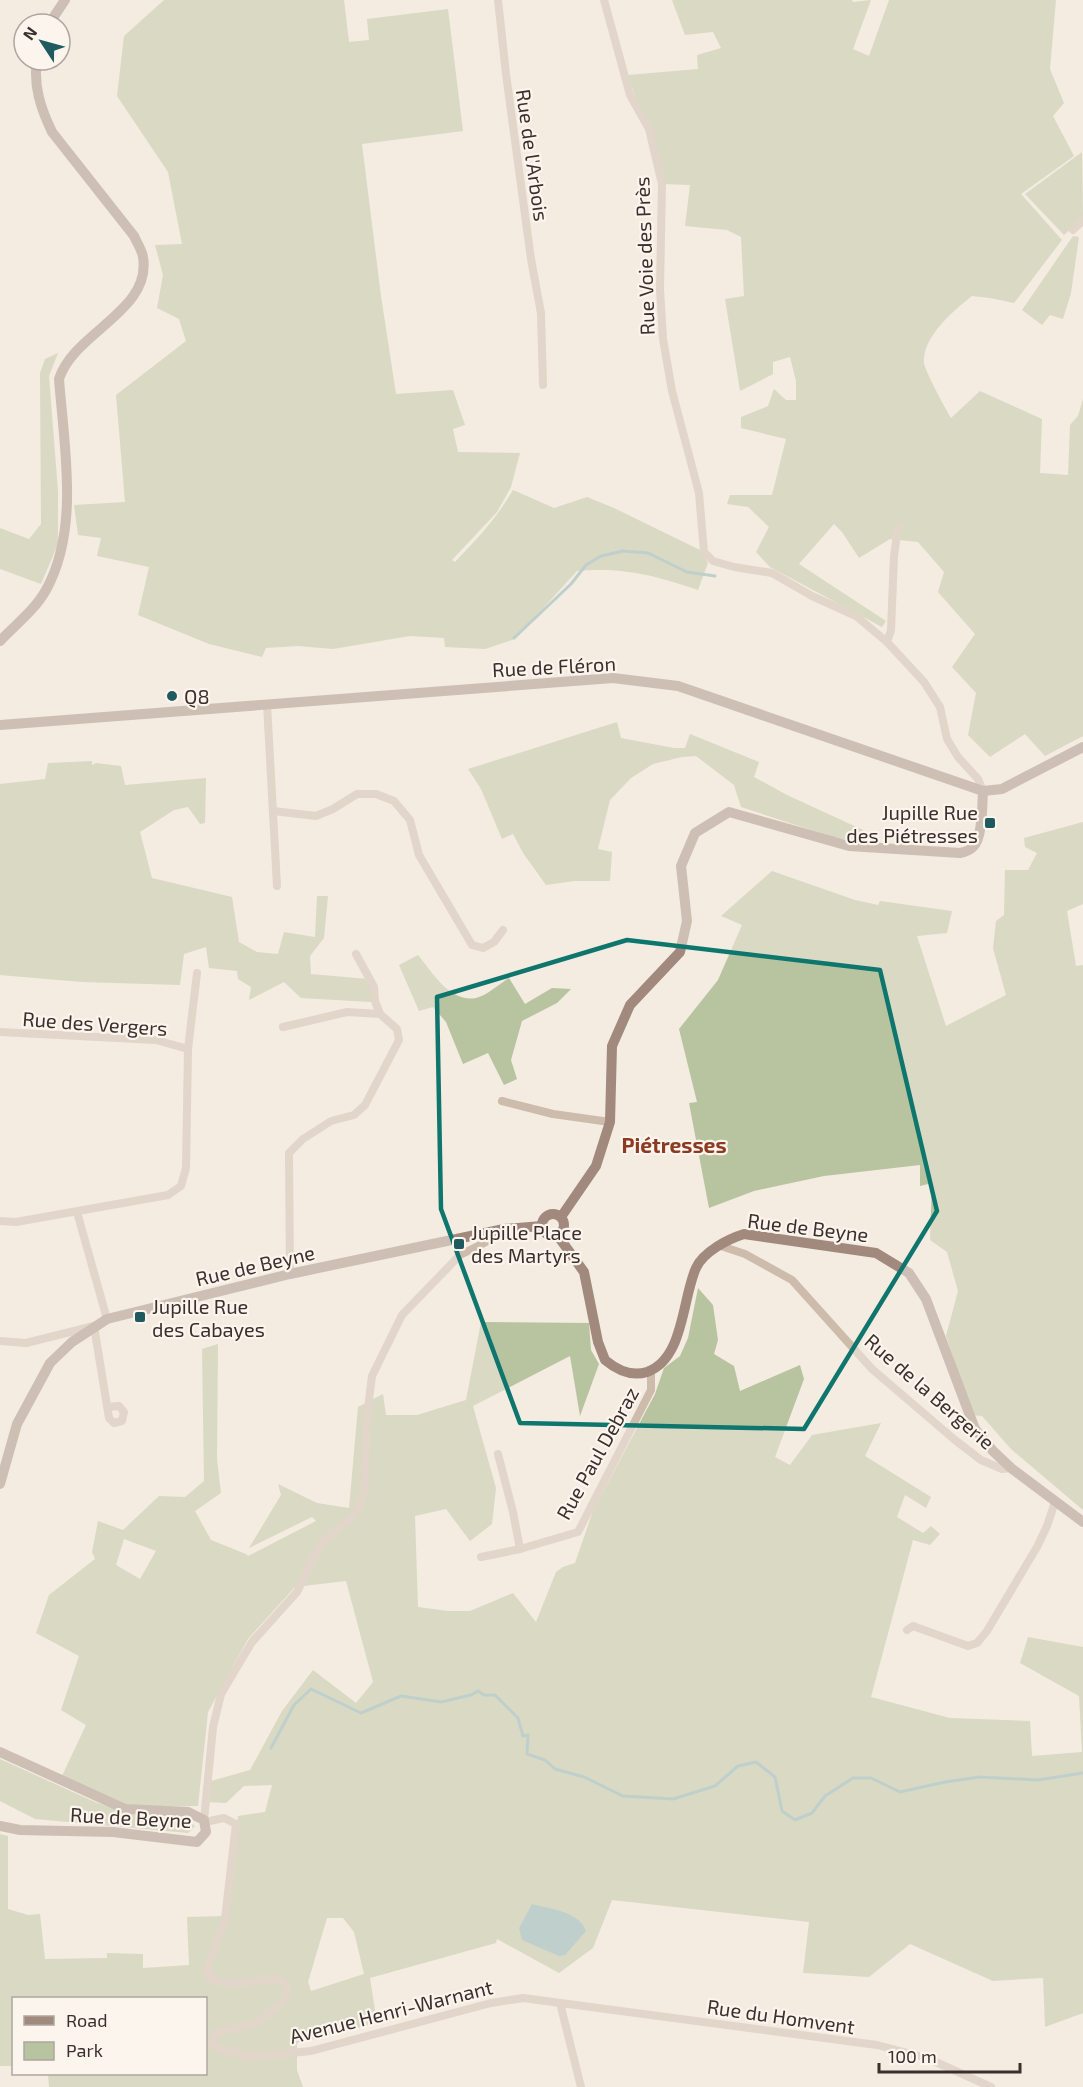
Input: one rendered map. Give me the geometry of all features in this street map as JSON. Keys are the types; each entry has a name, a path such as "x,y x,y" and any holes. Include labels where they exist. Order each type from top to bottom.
{"street":[{"name":"Rue de l'Arbois","path":"498,0 531,260 541,314 543,385"},
{"name":"Rue Voie des Près","path":"604,0 630,95 649,129 662,184 660,289 663,339 672,391 699,493 704,552 713,561 772,573 812,596 856,616 887,642"},
{"path":"0,641 39,602 47,589 63,546 67,483 58,379 63,366 135,296 144,269 143,255 134,236 52,132 37,92 37,72"},
{"path":"1073,230 1083,220"},
{"path":"561,1217 596,1166 610,1122 612,1046 630,1005 680,952 687,921 681,866 695,833 729,812 849,846 960,853 975,846 979,833 983,791 978,779 958,757 947,739 940,707 924,682 887,642 892,621 894,556 898,527"},
{"name":"Rue de Fléron","path":"0,725 613,678 678,686 983,791"},
{"path":"267,704 278,886"},
{"path":"983,791 1009,786 1083,747"},
{"path":"273,811 316,816 333,809 357,794 375,794 394,801 410,820 419,855 472,945 483,948 494,942 503,930"},
{"path":"290,1274 289,1153 303,1139 331,1121 354,1115 365,1105 399,1040 397,1029 380,1014 375,1001 374,987 356,954"},
{"name":"Rue des Vergers","path":"0,1221 16,1222 168,1195 181,1186 186,1168 188,1049 197,973"},
{"path":"283,1027 347,1012 380,1014"},
{"name":"Rue des Vergers","path":"0,1032 156,1040 188,1049"},
{"path":"502,1101 553,1114 610,1122"},
{"path":"77,1212 107,1319"},
{"path":"548,1214 558,1214 561,1217 565,1222 562,1233 553,1237 544,1233 541,1222 548,1214"},
{"name":"Rue de Beyne","path":"0,1484 17,1424 50,1363 72,1342 107,1319 290,1274 504,1229 542,1226"},
{"path":"204,1821 213,1727 220,1694 252,1642 297,1592 324,1540 360,1508 365,1491 366,1424 372,1376 402,1315 460,1255 488,1241 504,1229"},
{"name":"Rue de Beyne","path":"651,1370 662,1365 675,1341 696,1266 729,1238 744,1234 876,1253 909,1273 926,1299 975,1429 1011,1468 1083,1522"},
{"path":"558,1236 584,1272 598,1342 604,1360 628,1373 638,1374 651,1370"},
{"name":"Rue de la Bergerie","path":"718,1245 745,1254 792,1280 872,1369 981,1460 1002,1469 1011,1468"},
{"path":"0,1341 26,1343 94,1326 107,1407"},
{"name":"Rue Paul Debraz","path":"481,1557 520,1549 578,1532 651,1390 651,1370"},
{"path":"498,1454 520,1549"},
{"path":"907,1630 913,1626 968,1646 977,1643 987,1631 1037,1547 1055,1502"},
{"name":"Rue de Beyne","path":"0,1752 125,1809 188,1812 204,1821 206,1832 197,1842 113,1832 21,1830 0,1827"},
{"name":"Avenue Henri-Warnant","path":"204,1821 224,1818 236,1824 225,1919 209,1964 210,1979 228,1984 279,1979 288,1991 284,2000 255,2023 220,2031 214,2035 212,2044 221,2050 252,2057 311,2051 491,2003 523,1998 560,2003"},
{"path":"560,2003 581,2087"},
{"name":"Rue du Homvent","path":"560,2003 877,2045 927,2058 991,2087"}],"highlighted area":[{"path":"627,940 880,970 937,1211 804,1429 520,1423 441,1209 437,997"}],"green space":[{"path":"164,0 344,0 349,42 369,40 367,19 448,9 463,131 362,144 396,394 453,390 465,425 453,429 458,452 520,453 511,487 497,512 452,560 455,562 479,536 500,510 513,490 554,508 587,497 700,550 708,563 698,590 638,573 609,570 577,571 515,639 485,649 445,647 444,638 410,636 333,649 298,646 266,648 262,657 209,644 138,615 149,567 97,556 101,538 78,535 74,505 125,502 116,395 186,341 179,319 157,308 163,275 155,245 182,244 168,172 117,96 124,36"},
{"path":"672,0 852,0 853,2 871,0 853,49 869,56 889,0 1056,0 1050,69 1064,103 1053,116 1074,156 1021,194 1062,240 1014,303 972,296 957,309 934,334 928,344 924,363 951,418 980,391 1042,419 1040,473 1068,475 1070,425 1078,416 1083,399 1083,736 1045,756 1025,734 990,757 968,735 976,693 952,667 975,634 938,592 944,572 918,542 890,539 859,558 834,524 799,564 886,621 882,627 770,567 756,552 769,527 748,507 727,504 730,495 772,495 786,439 741,428 741,417 768,406 774,389 786,400 796,400 796,381 790,357 773,362 773,374 740,391 725,299 744,296 741,237 727,230 685,226 690,185 664,184 628,75 698,69 697,55 721,48 713,32 685,35"},
{"path":"1082,152 1083,217 1064,235 1025,194"},
{"path":"1073,236 1079,237 1071,293 1063,319 1050,315 1042,325 1022,310"},
{"path":"58,353 49,376 58,491 58,544 41,584 0,569 0,528 29,539 41,524 40,373 45,359"},
{"path":"617,722 621,738 685,748 690,734 759,762 754,777 863,830 865,843 832,837 741,807 734,785 696,756 682,757 653,764 631,778 610,800 598,849 612,852 610,881 574,881 546,885 523,853 513,834 502,839 481,789 468,769"},
{"path":"92,761 92,765 96,763 121,766 125,785 206,778 205,823 200,824 188,807 174,810 140,832 152,878 232,897 239,942 257,952 278,954 284,932 315,937 317,896 328,896 324,938 310,956 311,974 368,979 373,985 371,1002 301,998 284,982 249,1000 251,987 238,979 237,971 209,968 206,947 184,954 180,985 82,982 0,975 0,784 45,779 48,763"},
{"path":"1083,822 1083,904 1067,911 1076,966 1083,965 1083,1510 1011,1449 982,1416 972,1415 946,1336 958,1291 947,1252 930,1240 932,1183 920,1186 920,1165 824,1176 754,1191 709,1208 689,1103 697,1102 679,1029 718,980 742,925 721,916 772,871 855,900 878,905 880,901 952,911 947,933 917,936 946,1026 1006,995 993,948 996,921 1004,915 1005,870 1028,870 1037,853 1025,847 1024,838"},
{"path":"418,955 442,985 458,996 467,998 484,995 509,978 525,1004 552,988 571,989 557,1003 522,1021 511,1060 517,1079 504,1085 488,1053 463,1064 446,1022 433,1007 419,1011 399,965"},
{"path":"698,1288 713,1305 718,1340 714,1354 734,1366 740,1391 800,1365 804,1379 775,1457 790,1465 812,1435 881,1423 865,1456 931,1497 926,1508 905,1495 897,1517 923,1533 931,1526 940,1534 930,1545 913,1540 871,1697 950,1718 1030,1721 1032,1756 1082,1752 1079,1696 1020,1663 1028,1637 1083,1647 1083,2013 1045,2027 1043,1978 993,1981 910,1944 869,1977 803,1973 809,1922 612,1900 593,1948 559,1973 497,1939 496,1943 370,1978 377,2023 297,2043 297,2070 303,2087 49,2087 48,2075 207,2075 207,1997 12,1997 12,2066 0,2066 0,1834 8,1836 8,1909 28,1915 40,1914 45,1959 107,1958 107,1953 143,1954 143,1968 189,1965 187,1917 226,1916 238,1816 265,1812 272,1785 244,1786 226,1803 206,1802 211,1781 250,1770 282,1711 313,1670 356,1703 373,1682 346,1581 295,1587 248,1639 208,1712 198,1806 127,1807 61,1778 86,1725 61,1710 79,1656 36,1633 49,1595 95,1559 92,1552 98,1521 123,1530 159,1496 185,1497 204,1481 202,1349 218,1344 217,1459 221,1493 195,1511 211,1540 248,1556 316,1521 312,1517 249,1548 281,1495 278,1484 317,1503 349,1508 358,1407 383,1394 386,1415 417,1415 466,1400 481,1322 589,1323 591,1350 599,1364 580,1416 570,1356 473,1406 496,1488 492,1524 470,1541 446,1509 415,1516 418,1607 470,1611 513,1593 536,1622 556,1572 575,1563 593,1511 655,1394 664,1368 680,1356 688,1338","holes":["124,1539 156,1551 140,1579 116,1565","327,1918 343,1918 354,1932 364,1974 311,1991 308,1982"]},
{"path":"0,1759 95,1802 130,1814 185,1819 195,1826 188,1833 35,1819 0,1801"}],"water":[{"path":"532,1904 571,1915 582,1924 586,1931 565,1955 559,1956 522,1940 519,1928"}],"waterway":[{"path":"514,638 571,584 586,565 601,556 623,551 648,553 687,572 715,576"},
{"path":"271,1748 294,1705 311,1689 361,1713 401,1696 441,1702 471,1695 478,1691 484,1695 495,1695 518,1718 523,1736 528,1735 527,1754 545,1760 555,1769 584,1777 623,1796 673,1799 715,1786 738,1766 756,1762 775,1777 782,1811 795,1820 812,1813 825,1796 853,1778 871,1778 900,1792 980,1777 1038,1780 1083,1773"}],"place":[{"name":"Q8","path":"172,696"},
{"name":"Jupille Rue des Piétresses","path":"990,823"},
{"name":"Jupille Place des Martyrs","path":"459,1244"},
{"name":"Jupille Rue des Cabayes","path":"140,1317"}],"district":[{"name":"Piétresses","path":"674,1144"}]}
